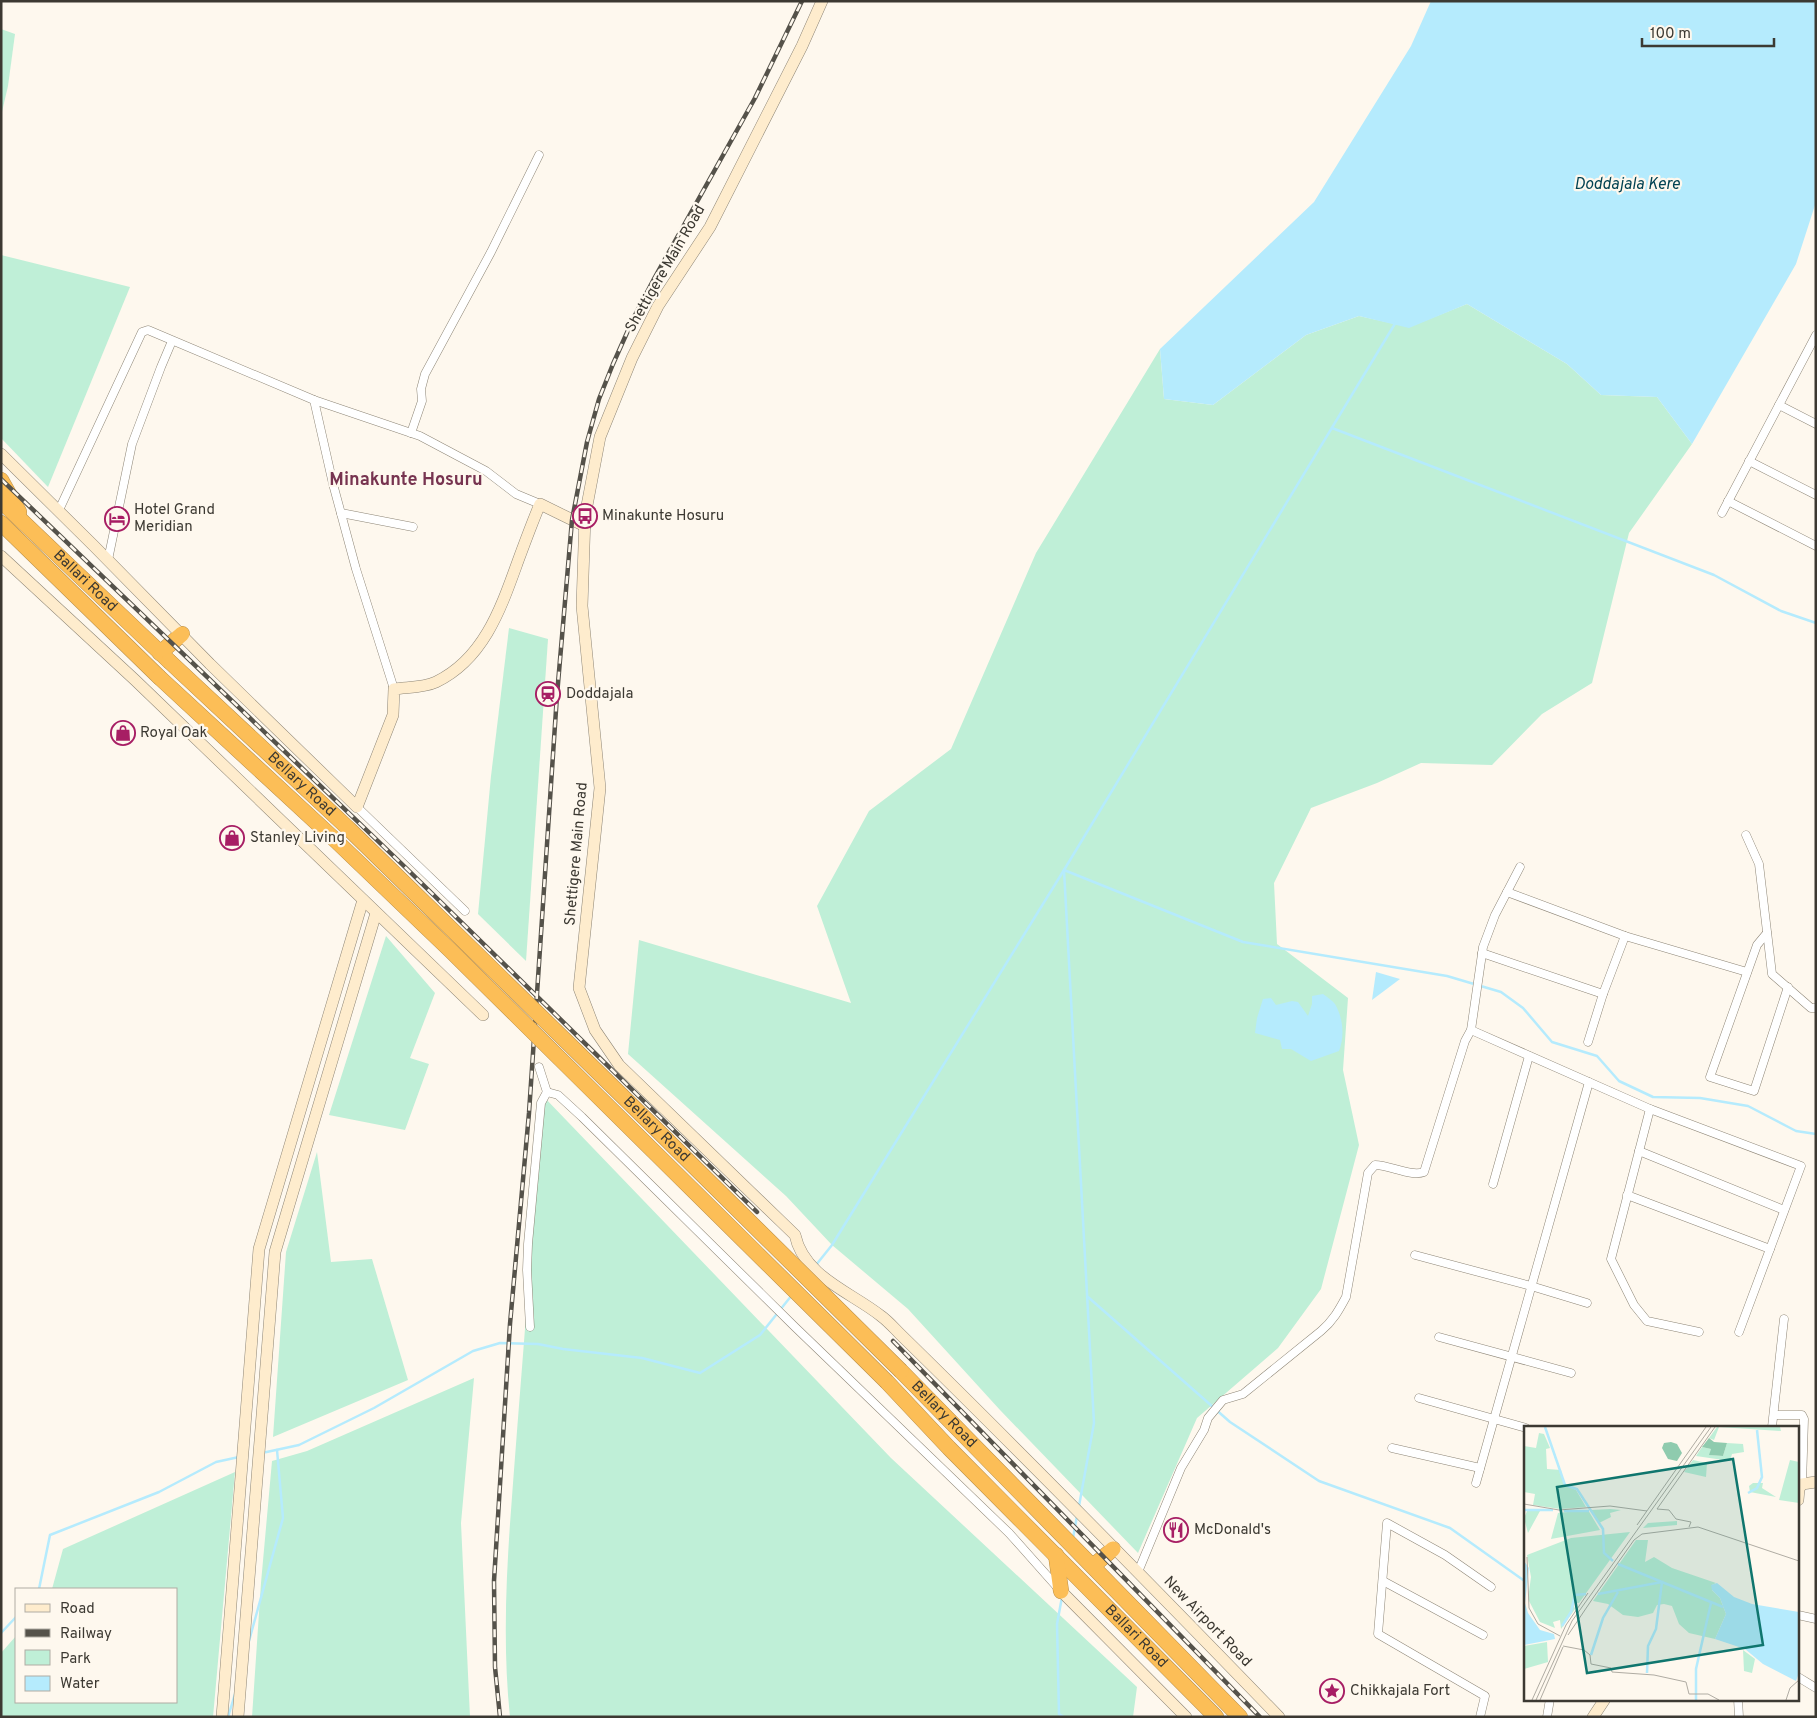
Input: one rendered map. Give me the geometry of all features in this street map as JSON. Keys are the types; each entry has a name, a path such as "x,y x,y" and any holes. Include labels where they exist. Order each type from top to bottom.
{"highway":[{"path":"1,480 27,527"},
{"name":"Ballari Road","path":"1,502 165,657"},
{"name":"Ballari Road","path":"1,523 159,677"},
{"path":"1,529 20,542"},
{"path":"165,657 182,634"},
{"name":"Bellary Road","path":"165,657 355,836 628,1101 901,1371 1132,1608"},
{"name":"Bellary Road","path":"159,677 332,837 457,957 887,1382 949,1448 1064,1562"},
{"path":"1093,1566 1113,1549"},
{"path":"1063,1593 1064,1562"},
{"name":"Ballari Road","path":"1064,1562 1216,1717"},
{"name":"Ballari Road","path":"1132,1608 1202,1676 1240,1717"}],"street":[{"name":"Shettigere Main Road","path":"822,1 802,46 710,227 658,306 632,358 600,437 585,516 582,606 600,788 579,988 595,1030 619,1065 795,1235 798,1247 810,1264 832,1285"},
{"path":"411,432 422,401 421,389 425,374 539,156"},
{"path":"58,510 142,332 148,330 314,400 420,436 486,471 516,494 585,526"},
{"path":"1722,513 1816,335"},
{"path":"108,560 132,444 160,367 172,341"},
{"path":"314,400 356,568 394,688 393,715 357,807"},
{"path":"1779,405 1816,424"},
{"path":"1,454 210,664 465,911"},
{"path":"1749,461 1816,495"},
{"path":"1728,501 1816,546"},
{"path":"394,688 435,683 457,668 481,644 501,607 540,504"},
{"path":"341,513 413,527"},
{"path":"1,556 135,680 483,1015"},
{"path":"1746,835 1759,864 1772,974 1811,1008 1816,1008"},
{"path":"1138,1572 1181,1468 1204,1430 1208,1418 1223,1400 1243,1394 1322,1331 1330,1324 1340,1308 1346,1297 1368,1173 1375,1164 1418,1174 1424,1172 1465,1041 1471,1030 1482,953 1495,915 1520,867"},
{"path":"1507,892 1625,936 1747,972"},
{"path":"222,1717 259,1249 363,900"},
{"path":"238,1717 275,1252 376,913"},
{"path":"1767,933 1757,945 1710,1077 1754,1091 1788,987"},
{"path":"1588,1042 1603,994 1625,936"},
{"path":"1482,953 1603,994"},
{"path":"1471,1030 1650,1109 1801,1166 1739,1332"},
{"path":"1493,1184 1529,1056"},
{"path":"530,1327 527,1270 528,1244 541,1103 547,1092 539,1067"},
{"path":"1476,1483 1589,1082"},
{"path":"547,1092 558,1095 1009,1533 1063,1593 1186,1717"},
{"path":"1650,1109 1611,1259 1634,1305 1647,1321 1699,1332"},
{"path":"1639,1151 1784,1210"},
{"path":"1627,1195 1770,1249"},
{"path":"1415,1255 1587,1303"},
{"name":"New Airport Road","path":"832,1285 881,1316 1020,1451 1113,1549 1138,1572 1279,1717"},
{"path":"1772,1426 1784,1319"},
{"path":"1439,1337 1571,1373"},
{"path":"1418,1398 1524,1427"},
{"path":"1774,1415 1802,1415 1804,1418 1800,1483 1816,1482"},
{"path":"1392,1448 1480,1468"},
{"path":"1480,1717 1485,1696 1378,1634 1388,1523 1444,1555 1491,1587"},
{"path":"1383,1581 1483,1635"},
{"path":"1800,1616 1816,1620"},
{"path":"1800,1678 1816,1688"},
{"path":"1547,1717 1550,1700"},
{"path":"1593,1717 1604,1700"},
{"path":"1738,1700 1739,1717"}],"green space":[{"path":"1,29 15,34 8,86 1,116"},
{"path":"1,255 130,287 48,487 1,438"},
{"path":"1467,304 1567,364 1601,395 1657,397 1692,444 1629,533 1592,683 1542,714 1492,765 1421,763 1377,783 1311,808 1274,883 1277,944 1348,998 1343,1070 1359,1145 1321,1289 1278,1348 1197,1418 1138,1553 1000,1410 908,1309 832,1245 786,1196 628,1054 639,940 851,1003 817,906 869,811 951,749 1036,553 1160,349 1164,399 1213,405 1306,335 1359,316 1409,327"},
{"path":"509,628 548,639 526,961 478,914 491,776"},
{"path":"386,936 435,993 410,1058 429,1064 405,1130 329,1115"},
{"path":"543,1096 891,1458 1137,1687 1133,1717 510,1717 506,1645 507,1574"},
{"path":"317,1152 331,1262 372,1259 408,1380 273,1437 286,1252"},
{"path":"474,1378 461,1523 470,1717 252,1717 272,1461 307,1451"},
{"path":"235,1472 213,1717 1,1717 1,1653 15,1637 15,1703 178,1703 178,1588 52,1588 63,1549"}],"water":[{"name":"Doddajala Kere","path":"1431,1 1816,1 1816,202 1796,264 1692,444 1657,397 1601,395 1567,364 1467,304 1409,328 1359,316 1306,335 1213,405 1164,399 1160,349 1314,202 1411,46"},
{"path":"1376,972 1400,979 1372,1000"},
{"path":"1323,994 1335,1004 1340,1015 1342,1033 1339,1051 1311,1061 1291,1049 1282,1049 1280,1040 1255,1033 1263,999 1271,998 1276,1005 1292,1001 1298,1002 1308,1016 1312,1004 1312,996"}],"waterway":[{"path":"816,1265 832,1245 1064,870 1396,322"},
{"path":"1332,428 1714,575 1781,611 1816,623"},
{"path":"1079,1506 1094,1423 1064,870 1243,942 1447,976 1501,992 1523,1008 1552,1042 1597,1056 1619,1081 1653,1097 1700,1098 1748,1106 1796,1131 1816,1134"},
{"path":"262,1453 299,1445 374,1408 473,1351 500,1343 538,1344 563,1349 642,1358 700,1373 760,1335 792,1295"},
{"path":"1088,1297 1230,1422 1319,1481 1450,1528 1524,1581"},
{"path":"249,1641 283,1518 277,1450"},
{"path":"39,1588 50,1535 159,1492 216,1462 239,1457"},
{"path":"1073,1538 1077,1516"},
{"path":"1062,1597 1057,1624 1059,1714 1064,1717"},
{"path":"1,1633 15,1618"},
{"path":"228,1717 235,1694"}],"railway":[{"path":"500,1717 495,1667 494,1581 510,1324 529,1113 557,695 572,520 587,442 599,399 613,364 634,317 655,277 755,98 802,1"},
{"path":"1,479 406,868 757,1212"},
{"path":"893,1341 1260,1717"}],"place":[{"name":"Minakunte Hosuru","path":"585,516"},
{"name":"Hotel Grand Meridian","path":"117,519"},
{"name":"Doddajala","path":"548,694"},
{"name":"Royal Oak","path":"123,733"},
{"name":"Stanley Living","path":"232,838"},
{"name":"McDonald's","path":"1176,1530"},
{"name":"Chikkajala Fort","path":"1332,1691"}],"district":[{"name":"Minakunte Hosuru","path":"406,480"}]}
